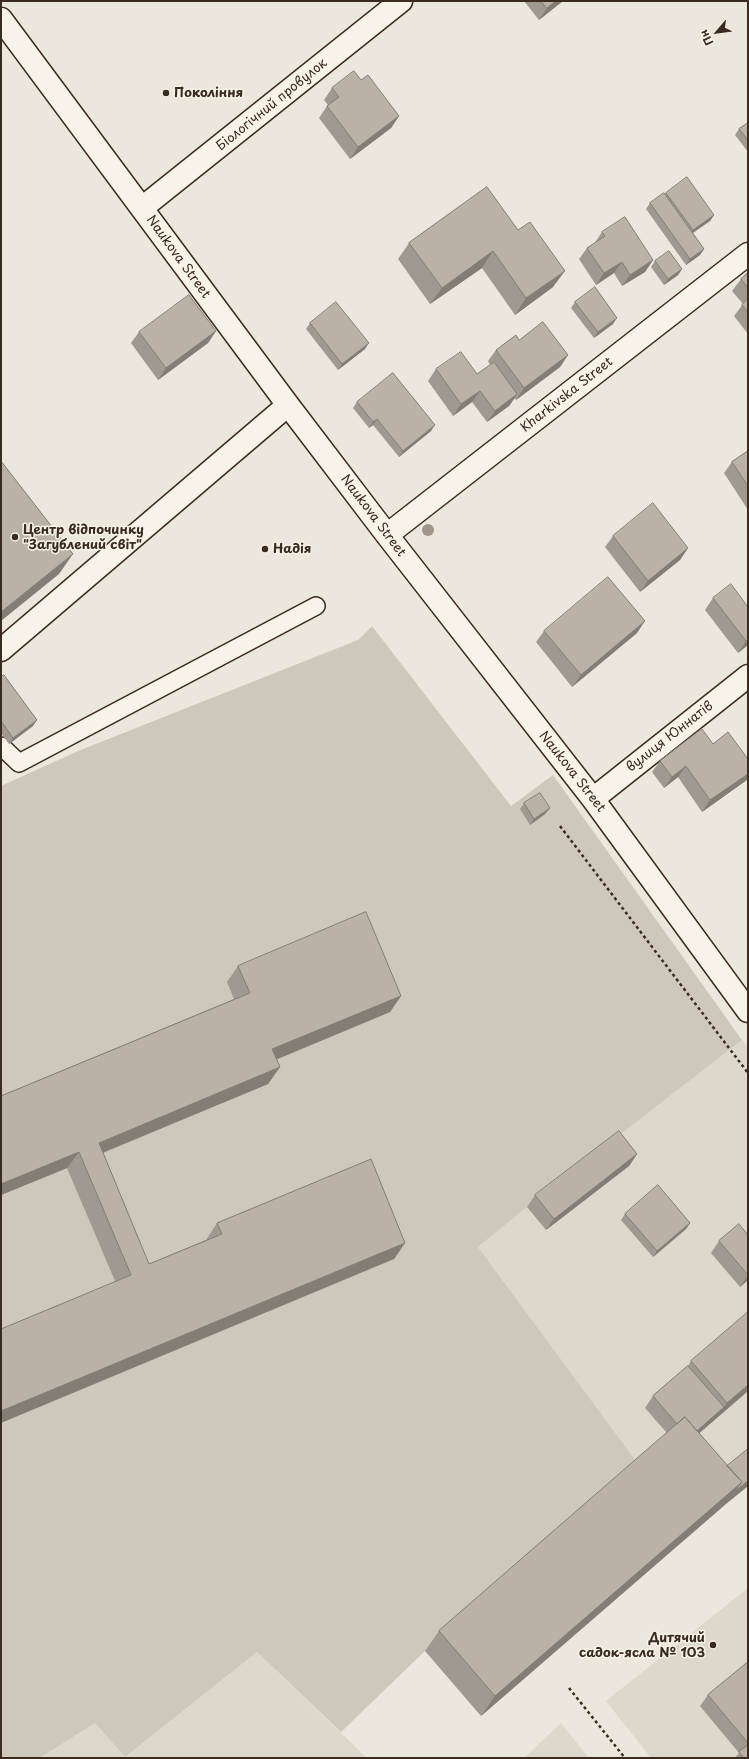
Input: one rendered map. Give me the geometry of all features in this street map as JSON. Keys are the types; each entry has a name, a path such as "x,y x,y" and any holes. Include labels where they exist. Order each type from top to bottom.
{"street":[{"name":"Біологічний провулок","path":"142,208 401,1"},
{"name":"Naukova Street","path":"1,19 288,405 387,535 593,799 746,1005"},
{"name":"Kharkivska Street","path":"387,535 748,254"},
{"path":"1,650 288,405"},
{"name":"вулиця Юннатів","path":"593,799 748,676"}],"lane":[{"path":"1,746 19,763 316,606"}],"path":[{"path":"560,826 748,1073"},
{"path":"569,1688 624,1758"}],"shaded area":[{"path":"372,626 511,806 553,775 742,1040 527,1207 478,1247 639,1465 425,1651 341,1732 257,1652 125,1757 95,1723 40,1758 1,1758 1,786 78,751 358,640"},
{"path":"742,1040 748,1048 748,1486 727,1503 710,1484 639,1465 478,1247 527,1207"},
{"name":"Дитячий садок-ясла № 103","path":"748,1588 748,1758 651,1758 606,1701"},
{"path":"257,1652 367,1758 40,1758 95,1723 125,1757"},
{"path":"561,1723 589,1758 524,1758"}],"building":[{"path":"541,1 556,1 547,8"},
{"path":"354,71 361,80 368,75 399,116 358,147 327,106 339,97 332,88"},
{"path":"748,123 748,140 739,129"},
{"path":"687,177 714,215 693,230 666,193"},
{"path":"487,187 518,230 530,222 565,271 526,298 493,251 442,288 409,243"},
{"path":"664,193 704,249 690,259 650,203"},
{"path":"625,217 653,260 630,275 622,262 604,273 587,248 605,236 602,232"},
{"path":"669,251 682,269 668,279 655,261"},
{"path":"748,273 748,288 741,279"},
{"path":"595,287 617,318 598,332 575,302"},
{"path":"189,295 216,331 166,368 139,332"},
{"path":"748,299 748,312 742,305"},
{"path":"336,302 369,343 342,364 310,323"},
{"path":"543,322 568,355 524,388 496,350 516,335 519,340"},
{"path":"461,352 477,374 494,362 517,394 495,411 480,391 461,404 436,369"},
{"path":"393,373 435,425 403,451 377,419 373,422 357,402"},
{"path":"748,451 748,486 732,462"},
{"path":"1,461 73,554 1,612"},
{"path":"653,503 688,548 648,581 613,536"},
{"path":"608,577 645,621 581,675 544,631"},
{"path":"731,584 748,607 748,640 746,641 713,598"},
{"path":"4,675 37,720 13,738 1,721 1,677"},
{"path":"702,729 713,744 728,732 748,759 748,774 710,800 686,766 672,777 660,761"},
{"path":"540,793 550,808 534,819 524,803"},
{"path":"366,912 401,996 272,1049 280,1067 99,1143 149,1264 222,1234 217,1223 371,1159 405,1243 1,1411 1,1329 131,1275 79,1152 1,1184 1,1096 250,993 238,966"},
{"path":"619,1131 637,1154 554,1219 535,1195"},
{"path":"658,1185 690,1223 657,1251 625,1214"},
{"path":"739,1224 748,1235 748,1275 719,1241"},
{"path":"748,1312 748,1385 727,1403 691,1361"},
{"path":"688,1366 724,1407 697,1431 685,1417 677,1424 653,1396"},
{"path":"685,1417 742,1482 495,1696 439,1631"},
{"path":"748,1449 748,1481 735,1491 742,1482 727,1466"},
{"path":"748,1662 748,1743 708,1695"},
{"path":"748,1745 748,1758 744,1758 739,1752"}],"place":[{"name":"Покоління","path":"166,93"},
{"name":"Центр відпочинку \"Загублений світ\"","path":"15,537"},
{"name":"Надія","path":"265,549"},
{"name":"Дитячий садок-ясла № 103","path":"713,1645"}]}
